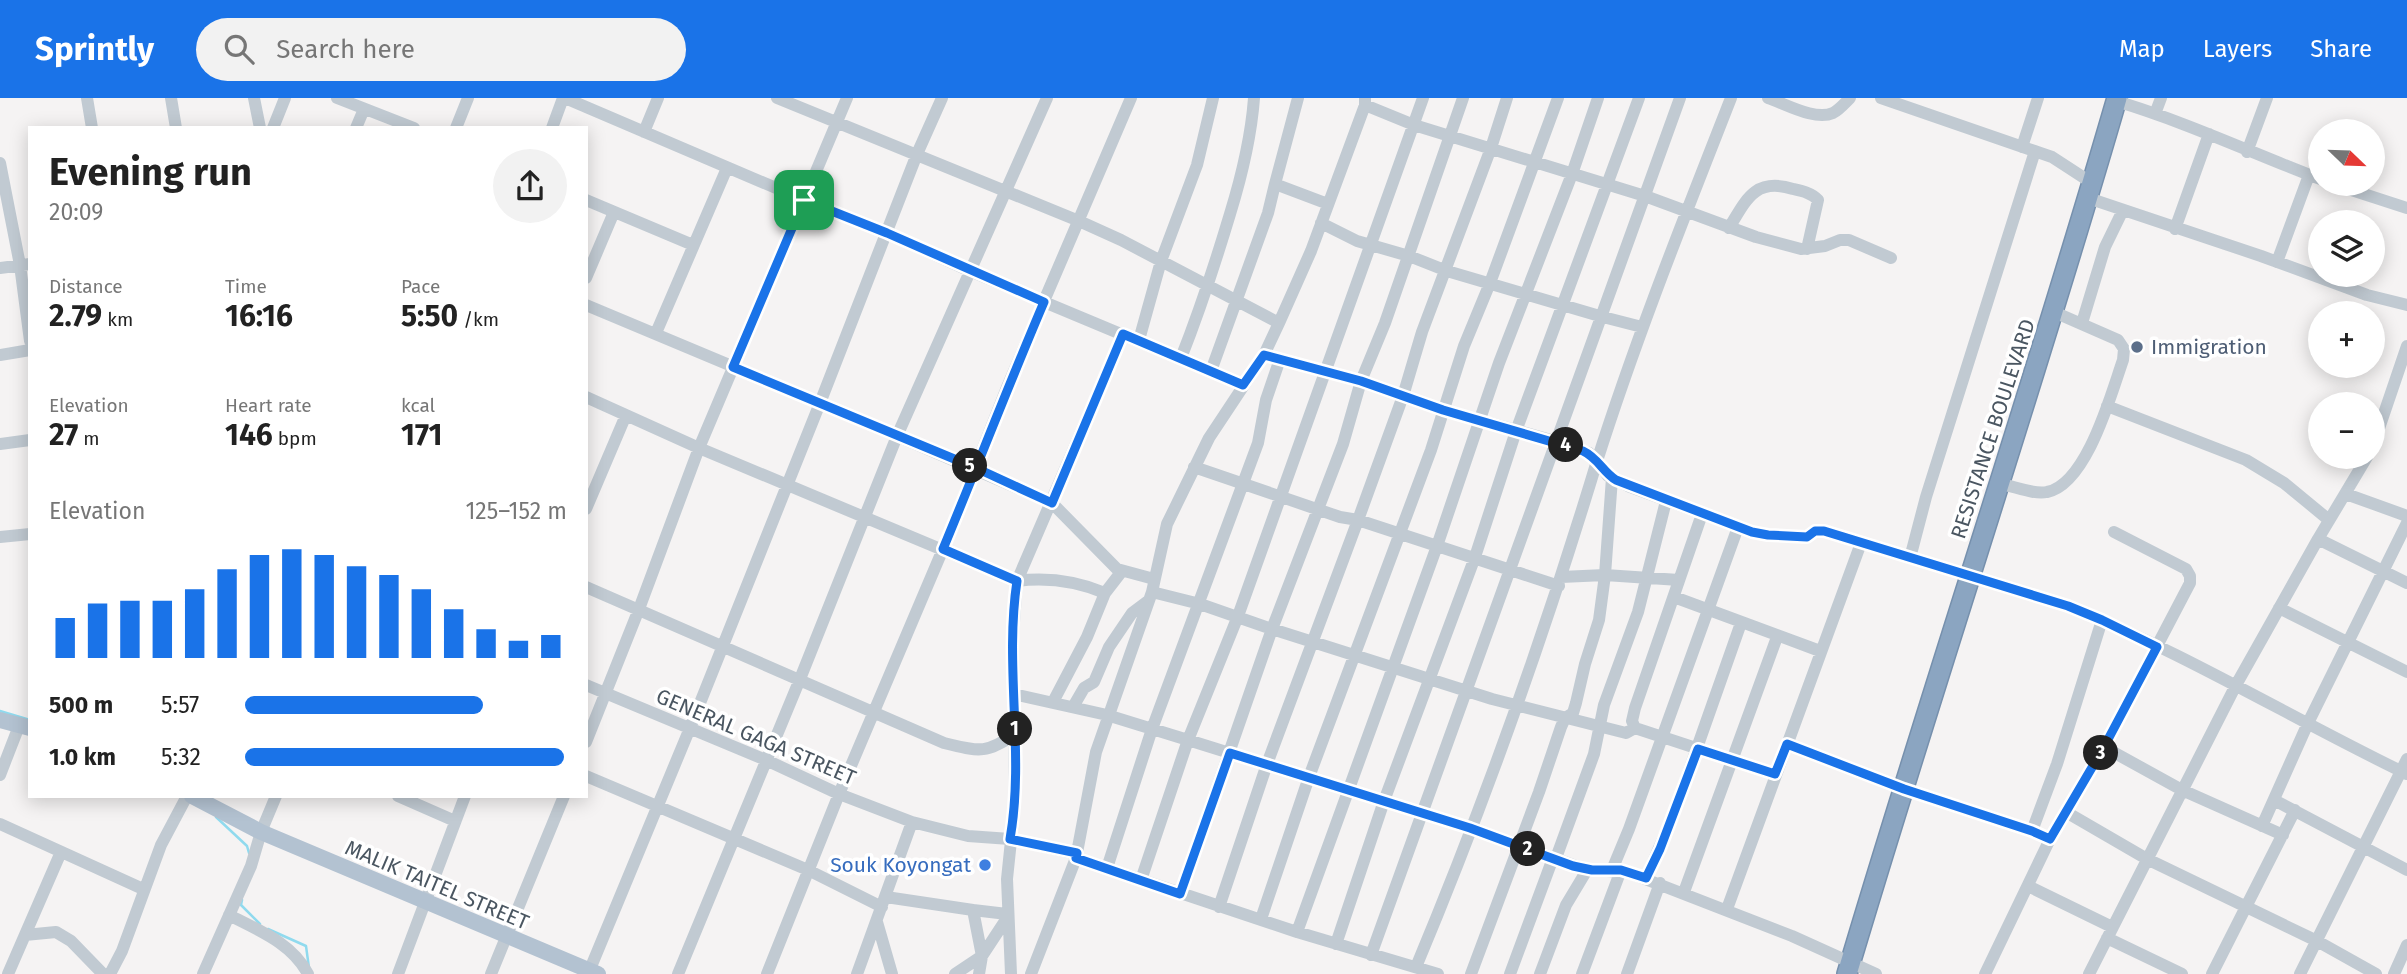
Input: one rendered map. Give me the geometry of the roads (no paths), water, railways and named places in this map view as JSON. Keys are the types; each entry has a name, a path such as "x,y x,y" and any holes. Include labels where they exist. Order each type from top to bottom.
{"highway":[{"name":"RESISTANCE BOULEVARD","path":"1849,968 1969,576 2054,312 2116,100"}],"main road":[{"path":"0,720 24,727"},
{"name":"MALIK TAITEL STREET","path":"193,798 261,832 592,973"}],"street":[{"path":"87,98 92,126"},
{"path":"171,98 176,126"},
{"path":"254,98 260,126"},
{"path":"274,126 285,98"},
{"path":"337,98 409,126"},
{"path":"457,126 468,98"},
{"path":"553,126 564,98 1243,385"},
{"path":"644,132 658,98"},
{"path":"777,98 1079,221 1279,323"},
{"path":"588,737 699,448 847,98"},
{"path":"592,973 657,805 821,403 917,154 942,98"},
{"path":"678,974 897,436 1047,98"},
{"path":"767,974 839,794 1131,98"},
{"path":"1139,340 1161,261 1197,165 1213,98"},
{"path":"1181,358 1209,286 1246,157 1254,98"},
{"path":"1211,371 1268,213 1298,98"},
{"path":"1141,880 1188,740 1238,616 1423,98"},
{"path":"1180,894 1272,629 1343,444 1361,381 1409,256 1463,98"},
{"path":"1219,906 1311,641 1403,396 1422,332 1492,148 1507,98"},
{"path":"1261,919 1309,777 1431,450 1464,346 1558,98"},
{"path":"1297,932 1437,546 1499,363 1572,174 1598,98"},
{"path":"1336,944 1384,801 1475,557 1516,431 1639,98"},
{"path":"1371,955 1558,443 1680,98"},
{"path":"1416,967 1518,704 1642,327 1731,98"},
{"path":"1769,98 1808,112 1826,115 1834,113 1850,98"},
{"path":"1881,98 2063,163 2090,191 2123,210 2367,295 2407,305"},
{"path":"2022,147 2038,98"},
{"path":"2155,114 2161,98"},
{"path":"2247,152 2267,98"},
{"path":"2116,100 2308,174"},
{"path":"1031,974 1077,855 1090,775 1107,715 1152,590 1167,524 1217,424 1264,355 1300,279 1365,102 1414,125 1645,196 1687,210 1699,218 1792,247 1807,249 1845,239 1891,258"},
{"path":"357,126 364,109"},
{"path":"2175,229 2209,134"},
{"path":"1910,558 1926,496 2035,151"},
{"path":"656,333 727,168"},
{"path":"1,171 25,265 28,311"},
{"path":"1275,184 1328,204"},
{"path":"1729,228 1745,201 1755,191 1779,184 1813,195 1818,200 1807,249"},
{"path":"2277,262 2308,193"},
{"path":"2370,196 2407,208"},
{"path":"588,201 694,246"},
{"path":"2082,323 2102,255 2123,210"},
{"path":"588,273 614,212"},
{"path":"1321,223 1357,241 1409,256 1447,271 1642,327"},
{"path":"0,268 25,265"},
{"path":"588,306 976,468 1052,503 1112,565 1152,590 1467,691 1626,733 1635,728"},
{"path":"2000,484 2045,493 2056,489 2076,469 2093,440 2123,360 2122,344 2111,335 2054,312"},
{"path":"1011,974 1007,916 1010,839 1015,802 1013,694 1014,604 1017,581 1123,334"},
{"path":"2385,418 2402,378 2407,346"},
{"path":"0,355 28,350"},
{"path":"1264,355 1361,381 1443,410 1589,453 1612,478 1738,527 1784,537 1807,537 1815,531 1824,531 2033,594 2102,620 2308,723 2405,768 2300,974"},
{"path":"1107,868 1152,729 1258,443 1266,400 1280,359"},
{"path":"588,398 699,448 1017,581 1040,578 1062,580 1105,593"},
{"path":"2107,406 2246,460 2284,483 2329,520"},
{"path":"591,486 626,415"},
{"path":"0,444 28,440"},
{"path":"1194,467 1340,517 1358,520 1510,570 1560,582 1605,575 1679,580"},
{"path":"2089,974 2236,685 2318,538 2360,469"},
{"path":"1471,974 1565,718 1573,713 1576,703 1599,620 1612,478"},
{"path":"2346,494 2407,516"},
{"path":"1510,974 1590,767 1596,748 1598,725 1638,611 1666,501"},
{"path":"1702,514 1632,721 1635,728 1775,774"},
{"path":"2262,826 2308,723 2407,523"},
{"path":"1582,974 1661,737 1738,527"},
{"path":"1985,974 2050,839 2104,747 2190,583 2186,569 2114,532"},
{"path":"0,537 28,534"},
{"path":"2318,538 2407,583"},
{"path":"1727,909 1861,543"},
{"path":"1053,702 1087,637 1105,593 1122,571"},
{"path":"588,588 944,743 978,750 995,747 1015,734"},
{"path":"1073,707 1084,688 1094,682 1109,647 1132,613 1152,590"},
{"path":"1674,597 1820,651"},
{"path":"2279,608 2407,672"},
{"path":"2032,831 2057,764 2102,620"},
{"path":"1646,878 1660,849 1698,749 1741,623"},
{"path":"1684,892 1777,637"},
{"name":"GENERAL GAGA STREET","path":"588,686 766,760 839,794 912,822 968,836 1010,839 1077,855 1180,894 1438,974"},
{"path":"1013,694 1107,715 1267,764 1470,828 1587,870 1616,870 1646,878 1727,909 1849,968 1875,974"},
{"path":"0,775 24,727"},
{"path":"1787,744 1904,789 2050,839"},
{"path":"2104,747 2182,790 2283,835"},
{"path":"588,777 884,902 973,910 1007,916"},
{"path":"110,974 162,845 188,798"},
{"path":"203,974 251,866 275,798"},
{"path":"403,798 455,821"},
{"path":"398,974 427,903 464,798"},
{"path":"491,974 563,798"},
{"path":"2274,800 2407,870"},
{"path":"2212,974 2295,810"},
{"path":"2066,812 2147,859 2317,941 2376,974"},
{"path":"857,974 912,822"},
{"path":"0,824 143,889"},
{"path":"8,974 61,852"},
{"path":"1539,974 1566,905 1587,870"},
{"path":"1627,974 1660,883"},
{"path":"2028,886 2181,974"},
{"path":"973,910 982,956 979,974"},
{"path":"229,915 292,951 302,970"},
{"path":"955,974 982,956 1007,916"},
{"path":"877,922 892,974"},
{"path":"25,935 56,932 71,941 103,974"},
{"path":"2394,974 2407,945"}],"waterway":[{"path":"0,711 28,719"},
{"path":"216,817 247,846 249,853"},
{"path":"242,900 241,905 260,924"},
{"path":"268,929 306,946 309,968"}],"place":[{"name":"Immigration","path":"2137,347"},
{"name":"Souk Koyongat","path":"985,865"}]}
